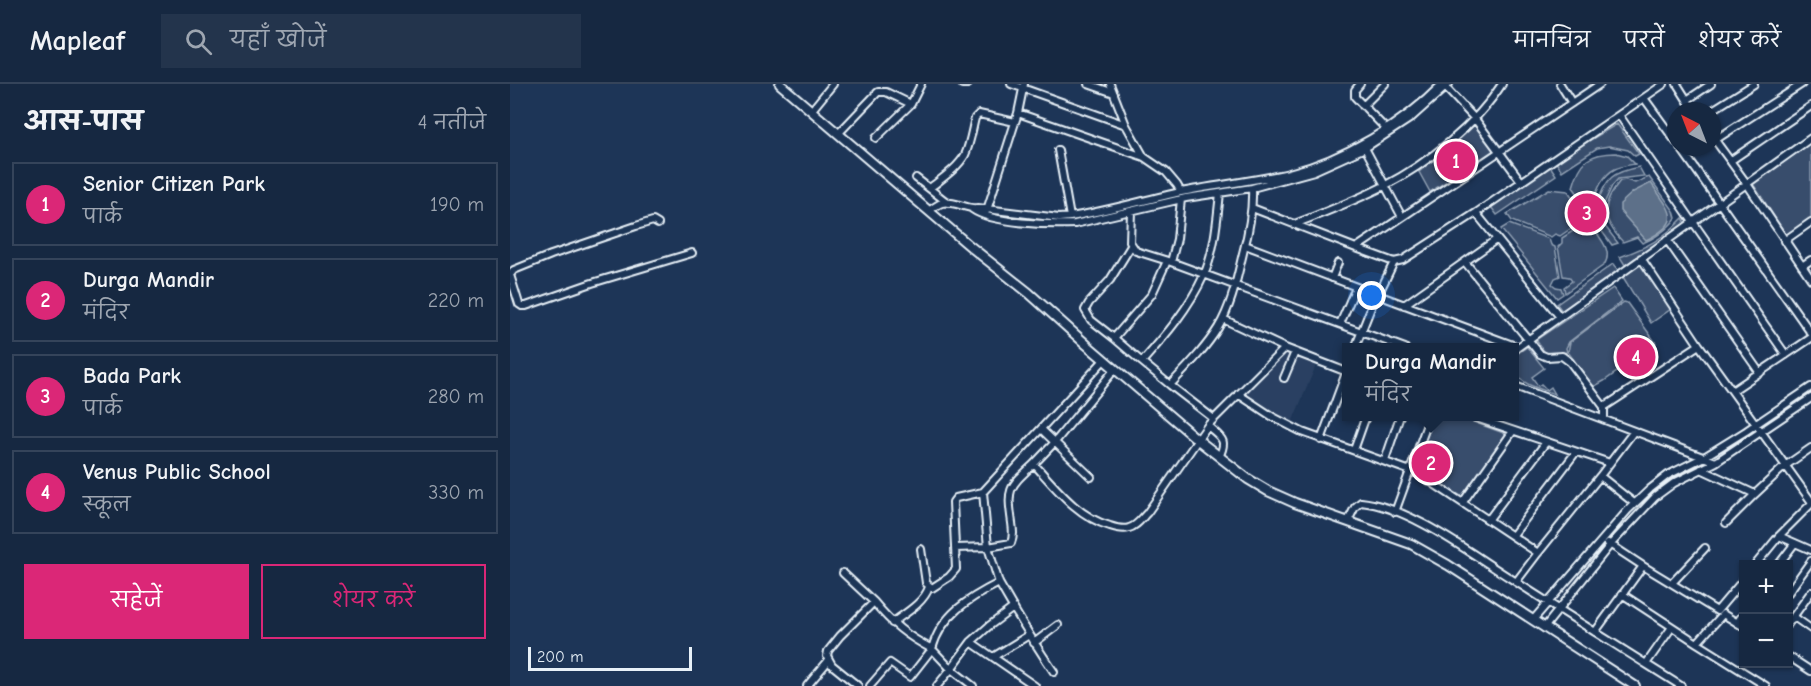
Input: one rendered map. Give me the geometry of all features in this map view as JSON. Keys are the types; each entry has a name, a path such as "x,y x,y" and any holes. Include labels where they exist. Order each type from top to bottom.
{"main road":[{"path":"780,84 1029,293 1198,440 1248,479 1295,503 1411,544 1448,565 1635,686"}],"street":[{"path":"811,111 833,84"},
{"path":"876,138 911,104 921,84"},
{"path":"962,84 968,84"},
{"path":"1011,84 1024,86 1126,125"},
{"path":"1088,84 1114,93"},
{"path":"1110,84 1126,125 1144,157"},
{"path":"1360,84 1354,94 1386,129"},
{"path":"1363,106 1385,84"},
{"path":"1294,225 1347,204 1407,173 1475,119 1502,84"},
{"path":"1560,84 1572,103"},
{"path":"1356,248 1598,84"},
{"path":"1252,208 1394,262 1403,260 1476,213 1664,84"},
{"path":"1677,84 1687,100 1710,84"},
{"path":"1721,105 1754,84"},
{"path":"1721,134 1802,84"},
{"path":"1442,85 1475,119 1521,181"},
{"path":"929,211 942,203 948,203 972,209 1059,218 1070,217 1300,170 1341,153 1386,129 1442,85"},
{"path":"972,209 997,218 1057,225 1083,223 1131,212 1181,196 1252,188 1314,171 1365,148 1411,118 1442,85"},
{"path":"987,210 1018,113 1024,86"},
{"path":"838,134 879,92 886,92 911,104"},
{"path":"1644,98 1667,130"},
{"path":"1730,161 1811,106"},
{"path":"1018,113 1144,157 1166,172 1177,185 1181,196 1177,239 1169,261 1152,294 1114,338"},
{"path":"930,188 962,160 975,118 979,114 1015,122"},
{"path":"1619,115 1786,355"},
{"path":"1519,347 1811,138"},
{"path":"1365,148 1402,217"},
{"path":"1721,148 1811,279"},
{"path":"1058,150 1070,217"},
{"path":"1687,156 1811,333"},
{"path":"916,178 948,203"},
{"path":"1170,385 1199,353 1223,320 1236,286 1252,208 1252,188"},
{"path":"1142,362 1179,318 1204,274 1211,255 1220,193"},
{"path":"1130,204 1130,239 1131,246 1136,252 1169,261 1391,343"},
{"path":"1476,213 1560,317"},
{"path":"658,224 653,221 636,226 550,255 514,270 510,275 519,304 526,306 592,283 692,253"},
{"path":"1784,241 1811,222"},
{"path":"1404,305 1497,239"},
{"path":"1667,240 1760,373"},
{"path":"1245,245 1504,343"},
{"path":"1131,246 1110,280 1085,310 1091,320 1214,419"},
{"path":"1641,258 1699,345 1811,503 1759,560"},
{"path":"1802,266 1811,260"},
{"path":"1357,343 1394,262"},
{"path":"1465,262 1543,356 1557,355 1566,358 1604,407 1604,419"},
{"path":"1332,278 1338,263"},
{"path":"1340,324 1356,287"},
{"path":"1223,320 1285,348 1342,369"},
{"path":"1732,392 1811,338"},
{"path":"1604,407 1699,345"},
{"path":"1034,464 1069,501 1084,513 1105,525 1125,529 1135,525 1147,513 1208,426 1285,348"},
{"path":"1284,378 1295,352"},
{"path":"929,587 934,588 955,572 957,566 953,502 956,498 983,492 1104,360"},
{"path":"955,548 988,547 1008,544 1013,540 1009,493 1014,483 1055,442 1115,369"},
{"path":"1321,440 1342,384"},
{"path":"1519,387 1716,462"},
{"path":"1533,620 1634,503 1650,489 1668,476 1704,457 1811,387"},
{"path":"1238,394 1287,425 1321,440 1409,469 1427,478 1538,553"},
{"path":"1544,628 1611,544 1642,509 1665,489 1716,462 1811,399"},
{"path":"1354,450 1365,421"},
{"path":"1385,460 1399,421"},
{"path":"1395,512 1428,421"},
{"path":"1482,421 1610,463"},
{"path":"1208,426 1223,440 1224,447 1219,457"},
{"path":"1041,429 1092,477"},
{"path":"1463,502 1513,431"},
{"path":"1516,582 1634,431"},
{"path":"1489,519 1546,442"},
{"path":"1726,523 1785,466 1811,448"},
{"path":"1513,535 1576,452"},
{"path":"1701,469 1755,494"},
{"path":"1600,476 1634,503"},
{"path":"983,492 988,547 995,576 1029,635 1054,672"},
{"path":"1348,521 1355,507 1361,502 1395,512 1433,530 1681,686"},
{"path":"1779,536 1811,550"},
{"path":"1603,539 1642,566 1737,623 1742,614"},
{"path":"1782,560 1795,543"},
{"path":"1672,583 1705,548"},
{"path":"892,623 928,592 921,549"},
{"path":"1793,586 1811,561"},
{"path":"1595,632 1642,566"},
{"path":"843,573 874,602 892,623 932,650 951,669 974,686"},
{"path":"870,686 890,663 910,677 932,650 935,638 956,609 973,596 999,583"},
{"path":"1697,644 1739,585"},
{"path":"1811,592 1794,616 1811,629"},
{"path":"1622,594 1766,686"},
{"path":"858,686 829,660 828,651 874,602"},
{"path":"937,686 971,642 1013,608"},
{"path":"1034,643 1058,625"},
{"path":"1646,664 1672,627"},
{"path":"993,657 1029,635"},
{"path":"971,642 1035,686"},
{"path":"1793,659 1811,671"},
{"path":"807,686 829,660"}],"shaded area":[{"path":"1475,123 1496,150 1430,192 1419,172"},
{"path":"1617,124 1639,154 1635,156 1628,150 1609,146 1597,148 1562,171 1555,161"},
{"path":"1811,143 1811,219 1787,236 1753,184"},
{"path":"1616,153 1627,156 1635,164 1610,172 1600,186 1591,207 1588,208 1573,187 1579,171 1592,157"},
{"path":"1550,166 1556,175 1497,215 1491,207"},
{"path":"1639,167 1644,176 1618,179 1612,186 1603,206 1596,205 1611,178 1621,172"},
{"path":"1649,177 1674,211 1676,218 1665,230 1647,241 1642,243 1637,237 1623,242 1611,227 1608,219 1606,212 1609,198 1620,181 1635,183"},
{"path":"1651,183 1668,208 1670,221 1666,227 1646,240 1620,211 1620,204 1633,192"},
{"path":"1549,189 1568,191 1584,214 1583,220 1560,236 1555,234 1551,237 1512,221 1507,214"},
{"path":"1602,208 1604,209 1602,212 1604,225 1618,243 1612,245 1600,229 1595,214"},
{"path":"1683,218 1686,223 1625,265 1620,257 1654,242 1669,232"},
{"path":"1509,224 1549,239 1551,245 1555,247 1560,276 1555,278 1552,284 1561,288 1563,294 1557,298 1501,229"},
{"path":"1584,224 1591,225 1601,239 1606,249 1607,260 1604,265 1565,293 1564,287 1572,281 1569,277 1563,276 1558,247 1562,243 1562,238"},
{"path":"1613,264 1618,270 1562,311 1557,304"},
{"path":"1640,265 1643,266 1671,309 1651,323 1623,277"},
{"path":"1613,288 1622,301 1569,342 1567,352 1546,354 1536,340"},
{"path":"1624,302 1656,343 1604,381 1595,386 1592,385 1568,352 1570,342"},
{"path":"1527,347 1544,368 1532,377 1538,386 1541,384 1547,390 1551,387 1555,394 1531,386 1521,379 1519,376 1519,352"},
{"path":"1286,350 1317,363 1291,425 1242,393"},
{"path":"1433,421 1471,421 1509,435 1464,498 1414,467"}],"place":[{"name":"Senior Citizen Park","path":"1456,161"},
{"name":"Bada Park","path":"1587,213"},
{"name":"Venus Public School","path":"1636,357"},
{"name":"Durga Mandir","path":"1431,463"}]}
